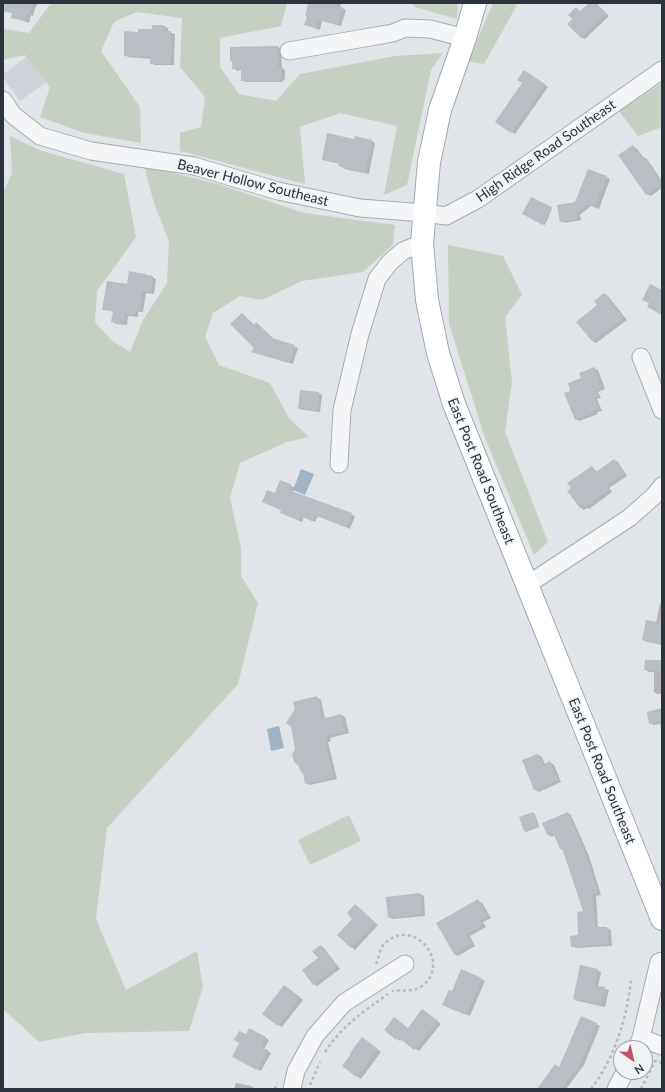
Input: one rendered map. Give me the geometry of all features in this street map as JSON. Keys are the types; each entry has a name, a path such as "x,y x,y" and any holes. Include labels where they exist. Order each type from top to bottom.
{"main road":[{"name":"East Post Road Southeast","path":"475,3 465,38 440,110 429,162 422,243 427,300 438,353 454,404 662,919"}],"street":[{"path":"289,51 394,33 405,28 430,30 465,38"},
{"name":"High Ridge Road Southeast","path":"424,213 446,216 478,199 662,70"},
{"name":"Beaver Hollow Southeast","path":"3,100 13,115 40,136 91,151 194,166 278,191 360,208 424,213"},
{"path":"338,464 342,410 360,334 377,279 390,262 403,251 422,243"},
{"path":"641,358 662,410"},
{"path":"527,585 629,518 654,496 662,486"},
{"path":"640,1040 659,962 662,961"},
{"path":"292,1089 296,1071 315,1036 344,1003 405,964"},
{"path":"616,1089 621,1080"}],"path":[{"path":"592,1089 610,1058 623,1024 629,1002 631,980"},
{"path":"641,1089 655,1061 662,1063"}],"shaded area":[{"path":"31,54 49,80 20,101 3,78 3,74"}],"green space":[{"path":"51,3 287,3 281,26 220,38 220,67 239,94 276,101 300,74 395,56 443,53 431,70 407,185 384,195 397,126 340,113 300,127 305,184 180,151 180,133 201,127 205,97 180,67 182,18 137,12 114,22 101,51 140,107 141,143 84,133 40,117 50,87 25,55 3,60 3,29 29,33"},
{"path":"412,3 458,3 457,19 415,7"},
{"path":"493,3 518,3 484,64 468,61"},
{"path":"662,83 662,127 638,136 619,111"},
{"path":"10,136 42,151 124,174 136,237 97,291 95,322 111,340 130,352 143,320 167,283 169,242 154,203 144,166 218,184 304,213 395,225 393,245 363,272 302,281 262,300 240,296 213,313 205,337 219,365 270,383 289,418 309,437 287,442 240,463 230,498 241,548 241,576 258,603 238,684 107,828 96,919 126,990 197,951 203,987 189,1031 86,1033 39,1042 3,1009 3,193 12,173"},
{"path":"448,245 503,256 522,295 505,317 512,382 505,432 548,542 534,555 485,438 449,324"},
{"path":"349,815 361,841 310,865 298,840"}],"water":[{"path":"301,469 314,474 305,495 293,490"},
{"path":"279,726 284,748 271,751 267,729"}],"building":[{"path":"3,3 32,3 29,15 27,14 26,21 11,18 12,13 3,11"},
{"path":"308,3 333,3 333,5 342,7 338,25 318,20 316,28 304,25 307,17 305,16"},
{"path":"589,3 596,3 606,14 581,38 567,24 572,19 568,15 576,7 580,11"},
{"path":"152,25 164,25 164,31 171,31 171,64 150,64 150,57 124,56 124,31 138,32 138,29 152,29"},
{"path":"278,46 278,67 281,67 281,77 278,81 241,81 241,69 232,69 232,61 230,61 230,47"},
{"path":"524,70 545,84 511,133 495,122 522,83 517,80"},
{"path":"327,133 354,139 355,136 372,140 365,173 343,168 338,166 339,163 322,160"},
{"path":"633,145 641,157 643,156 662,184 646,195 618,155"},
{"path":"588,169 607,176 595,207 587,204 577,213 578,219 560,222 557,205 575,202"},
{"path":"531,197 552,207 543,225 522,214"},
{"path":"129,271 153,276 150,292 142,291 139,311 135,310 134,316 125,314 123,324 111,322 113,311 102,310 107,281 127,284"},
{"path":"650,284 662,290 662,315 647,307 649,303 642,300"},
{"path":"604,293 623,318 592,341 576,322 597,305 594,301"},
{"path":"242,313 254,325 256,322 272,338 295,345 289,363 251,352 254,348 230,324"},
{"path":"594,367 602,387 595,390 598,396 594,397 599,409 575,420 564,393 570,391 568,383 581,378 579,373"},
{"path":"300,390 319,392 317,411 298,409"},
{"path":"614,459 624,473 606,486 609,490 584,507 583,506 580,508 567,491 571,488 567,483 592,466 596,472"},
{"path":"280,480 291,484 289,490 352,513 346,527 314,515 312,521 300,516 298,520 280,513 281,510 262,502 267,490 275,493"},
{"path":"646,620 662,623 662,644 642,640"},
{"path":"645,660 662,660 662,671 644,670"},
{"path":"317,696 322,719 341,714 345,732 327,736 327,739 325,740 333,777 305,784 303,773 294,762 292,754 295,749 291,727 286,723 295,709 293,702"},
{"path":"662,708 662,721 649,724 647,712"},
{"path":"538,754 542,765 550,761 558,780 534,790 522,760"},
{"path":"533,812 538,826 524,831 519,817"},
{"path":"568,812 585,853 598,893 593,894 595,927 607,927 608,944 571,947 570,936 578,935 577,912 583,911 562,848 560,849 553,833 547,835 542,823"},
{"path":"420,893 422,914 388,918 386,897"},
{"path":"478,899 487,916 480,920 482,925 467,934 472,944 454,954 436,923"},
{"path":"355,904 375,923 351,948 337,935 352,919 347,913"},
{"path":"321,945 337,966 313,985 302,970 318,958 312,951"},
{"path":"580,965 598,969 594,985 605,987 601,1005 573,999"},
{"path":"461,969 482,978 466,1015 442,1005 449,990 452,991"},
{"path":"284,985 300,997 278,1026 262,1014"},
{"path":"422,1009 438,1021 414,1050 398,1037 396,1040 384,1030 394,1017 408,1028"},
{"path":"581,1016 597,1023 580,1063 561,1089 537,1089 555,1064 559,1067"},
{"path":"249,1028 266,1037 261,1047 268,1050 257,1070 232,1057 239,1043 234,1040 239,1031 246,1034"},
{"path":"362,1037 378,1049 356,1077 342,1066"}]}
